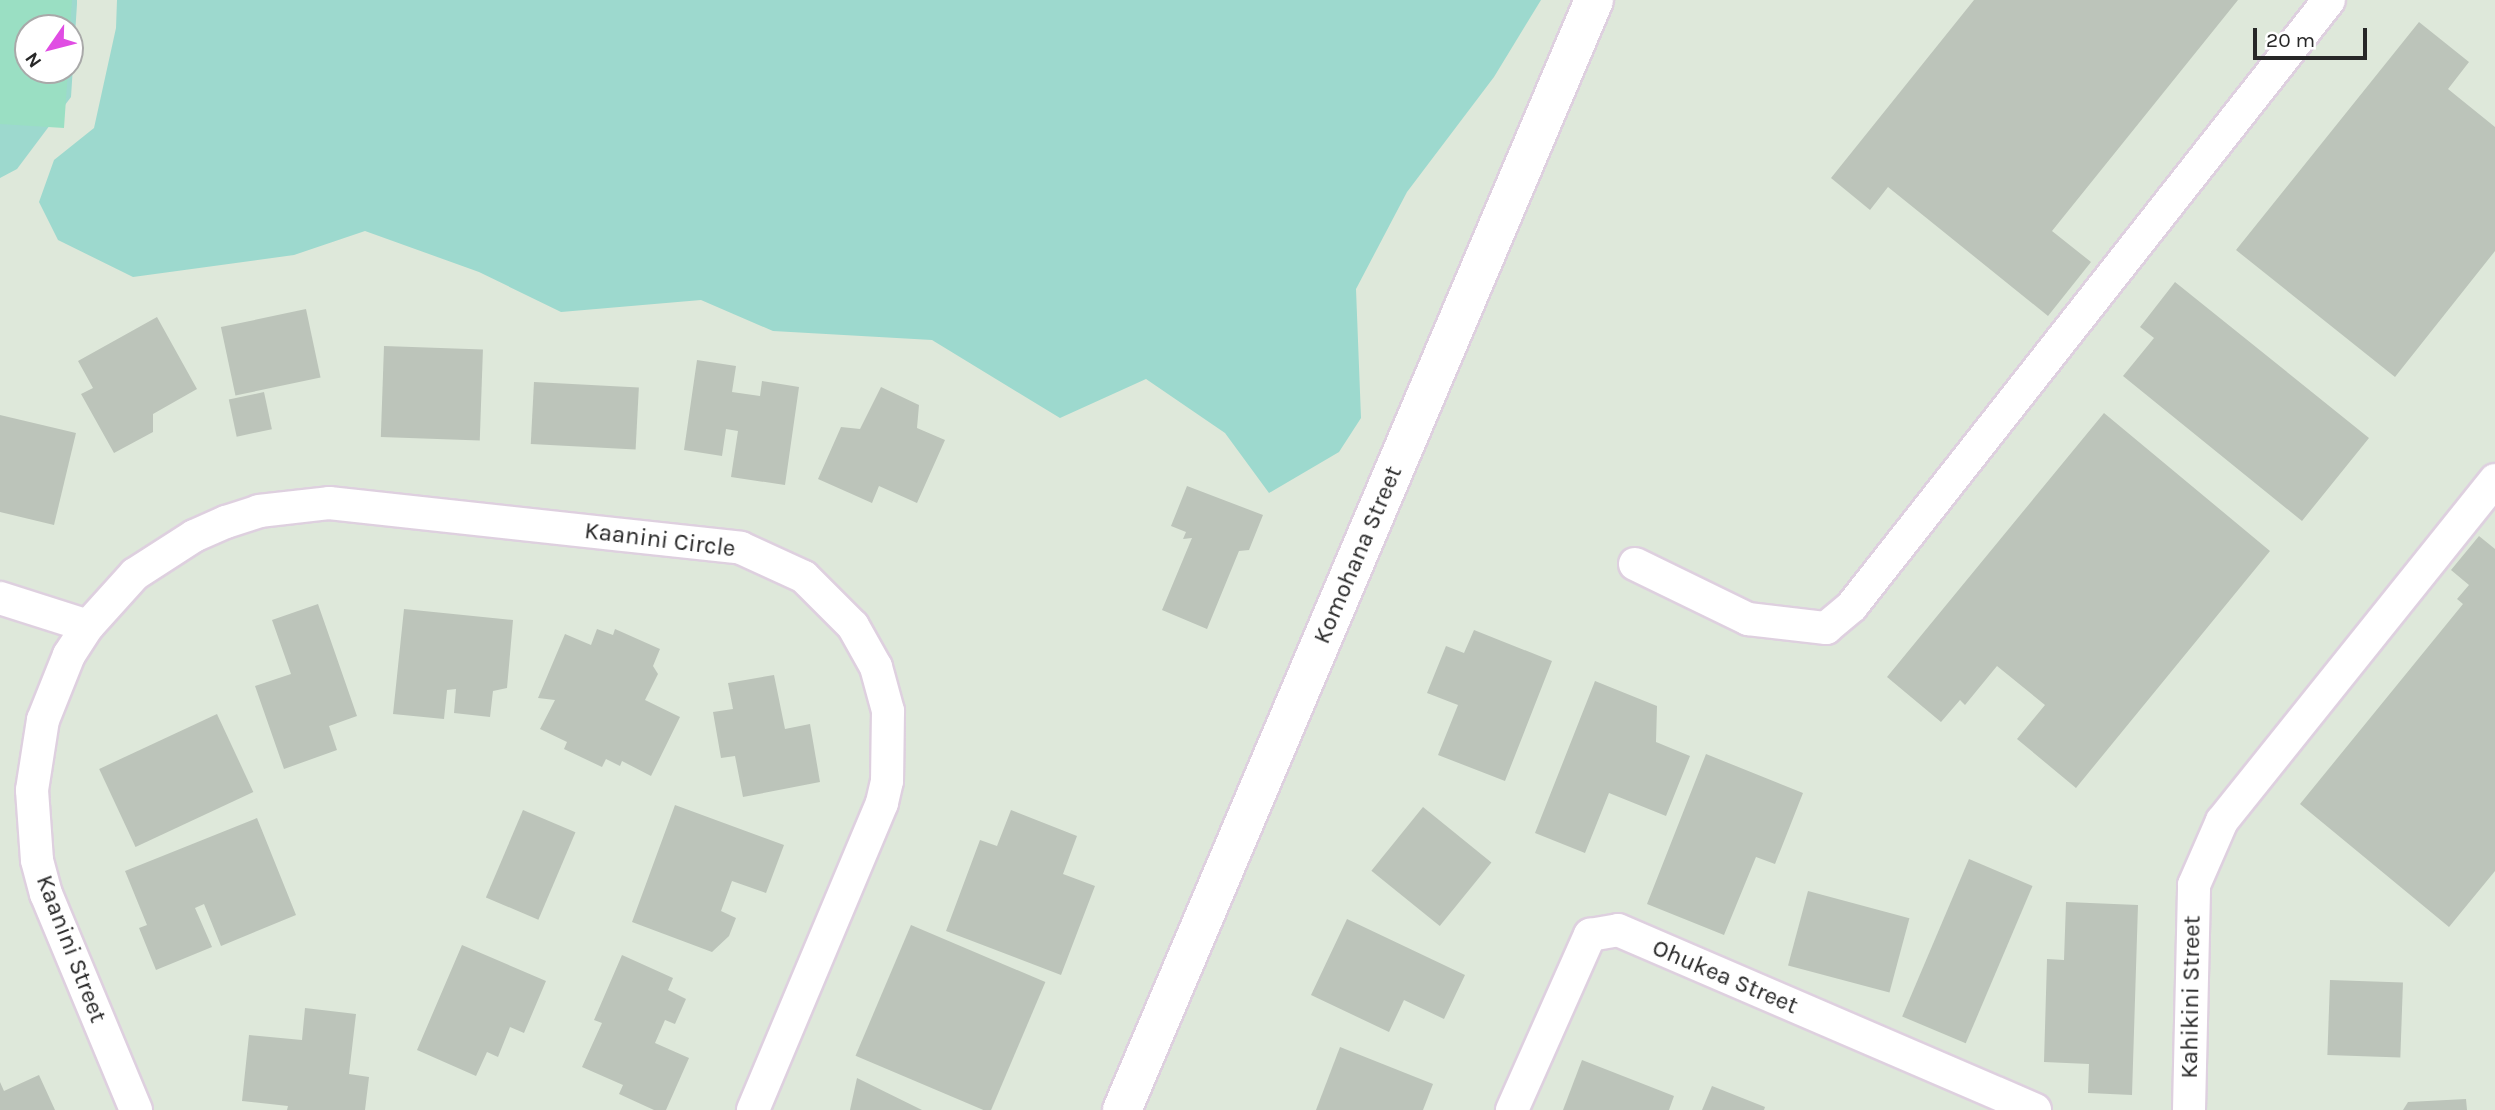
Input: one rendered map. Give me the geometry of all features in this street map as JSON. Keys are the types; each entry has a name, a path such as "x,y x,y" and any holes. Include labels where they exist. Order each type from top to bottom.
{"main road":[{"name":"Komohana Street","path":"1122,1110 1594,0"}],"street":[{"path":"1635,564 1748,619 1826,628 1852,606 2329,0"},
{"name":"Kahikini Street","path":"2189,1110 2194,885 2222,821 2495,480"},
{"name":"Kaanini Circle","path":"88,626 135,574 163,553 226,522 293,506 329,503 718,544 763,556 804,577 853,626 876,667 888,711 890,758 882,803 753,1110"},
{"path":"0,598 88,626"},
{"name":"Kaanini Street","path":"88,626 69,656 43,720 32,790 32,824 46,894 136,1110"},
{"name":"Ohukea Street","path":"1512,1110 1590,935 1618,930 2035,1110"}],"shaded area":[{"path":"0,0 77,0 76,14 14,14 14,84 72,84 71,97 17,169 0,178"},
{"path":"117,0 1541,0 1494,77 1407,192 1356,289 1361,418 1339,452 1269,493 1225,433 1146,379 1060,418 932,340 773,331 701,300 561,312 479,272 365,231 294,255 133,277 58,240 39,202 54,160 94,128 116,28"}],"green space":[{"path":"0,0 72,0 71,14 14,14 14,84 67,84 64,128 0,124"}],"building":[{"path":"1974,0 2238,0 2052,231 2091,262 2048,316 1888,187 1870,210 1831,178"},
{"path":"2419,22 2469,62 2448,89 2495,127 2495,251 2395,377 2236,250"},
{"path":"2175,282 2369,438 2302,521 2123,376 2154,338 2140,327"},
{"path":"306,309 321,377 235,396 221,327"},
{"path":"157,317 197,389 153,414 153,432 114,453 81,394 93,388 78,361"},
{"path":"384,346 483,349 480,440 381,437"},
{"path":"697,360 736,366 732,392 760,396 762,381 799,387 785,485 731,477 738,431 726,429 722,456 684,450"},
{"path":"534,382 639,387 636,449 531,444"},
{"path":"881,387 919,405 917,428 945,440 917,503 879,486 872,503 818,479 841,427 860,429"},
{"path":"264,392 272,429 237,437 229,399"},
{"path":"2104,413 2270,551 2076,788 2017,739 2045,705 1997,666 1965,705 1960,700 1941,722 1887,677"},
{"path":"0,415 76,433 54,525 0,512"},
{"path":"1187,486 1263,515 1249,550 1239,551 1207,629 1162,610 1192,538 1183,539 1186,532 1171,526"},
{"path":"2479,536 2495,549 2495,871 2449,927 2300,804 2463,604 2457,599 2469,585 2451,570"},
{"path":"318,604 357,716 329,726 337,750 284,769 255,686 291,674 272,620"},
{"path":"404,609 513,620 507,688 493,691 490,717 454,713 456,689 447,690 444,719 393,714"},
{"path":"597,629 613,635 615,629 660,649 653,666 658,674 645,700 680,717 651,776 622,761 620,766 606,759 602,767 564,749 567,742 540,729 555,700 538,698 565,634 591,645"},
{"path":"1474,630 1552,661 1505,781 1438,755 1458,705 1427,693 1446,646 1464,653"},
{"path":"774,675 785,729 810,724 820,782 743,797 735,756 721,758 713,712 733,709 728,683"},
{"path":"1595,681 1657,706 1656,742 1690,756 1666,816 1609,793 1585,853 1535,833"},
{"path":"217,714 253,792 136,847 99,769"},
{"path":"1706,754 1803,793 1775,864 1756,857 1724,935 1647,904"},
{"path":"675,805 784,845 766,893 732,881 721,911 736,918 729,936 712,952 632,922"},
{"path":"1423,807 1491,862 1440,926 1371,871"},
{"path":"523,810 575,832 538,920 486,897"},
{"path":"1011,810 1077,836 1063,874 1095,886 1061,975 946,931 980,840 997,846"},
{"path":"257,818 296,915 221,946 204,904 195,908 212,947 156,970 139,928 147,925 125,871"},
{"path":"1969,859 2033,886 1966,1043 1902,1016"},
{"path":"1808,891 1909,918 1889,993 1788,965"},
{"path":"2066,902 2138,905 2132,1095 2088,1093 2089,1064 2044,1062 2047,959 2064,960"},
{"path":"1347,919 1465,975 1444,1019 1404,1000 1389,1032 1311,995"},
{"path":"911,925 1045,982 991,1110 983,1110 856,1056"},
{"path":"462,945 546,981 524,1033 510,1027 498,1057 487,1052 476,1076 417,1050"},
{"path":"622,955 673,978 668,990 686,999 675,1024 665,1020 655,1043 689,1058 666,1110 654,1110 619,1094 623,1085 582,1067 602,1023 594,1020"},
{"path":"2330,980 2403,983 2400,1058 2327,1055"},
{"path":"305,1008 356,1014 349,1074 369,1077 365,1110 287,1110 288,1106 242,1101 249,1035 302,1040"},
{"path":"1340,1047 1433,1084 1423,1110 1316,1110"},
{"path":"1582,1060 1674,1096 1669,1110 1563,1110"},
{"path":"39,1075 55,1110 0,1110 0,1082 4,1091"},
{"path":"857,1078 922,1110 850,1110"},
{"path":"1712,1086 1765,1107 1764,1110 1702,1110"},
{"path":"2466,1099 2467,1110 2403,1110 2408,1102"}]}
